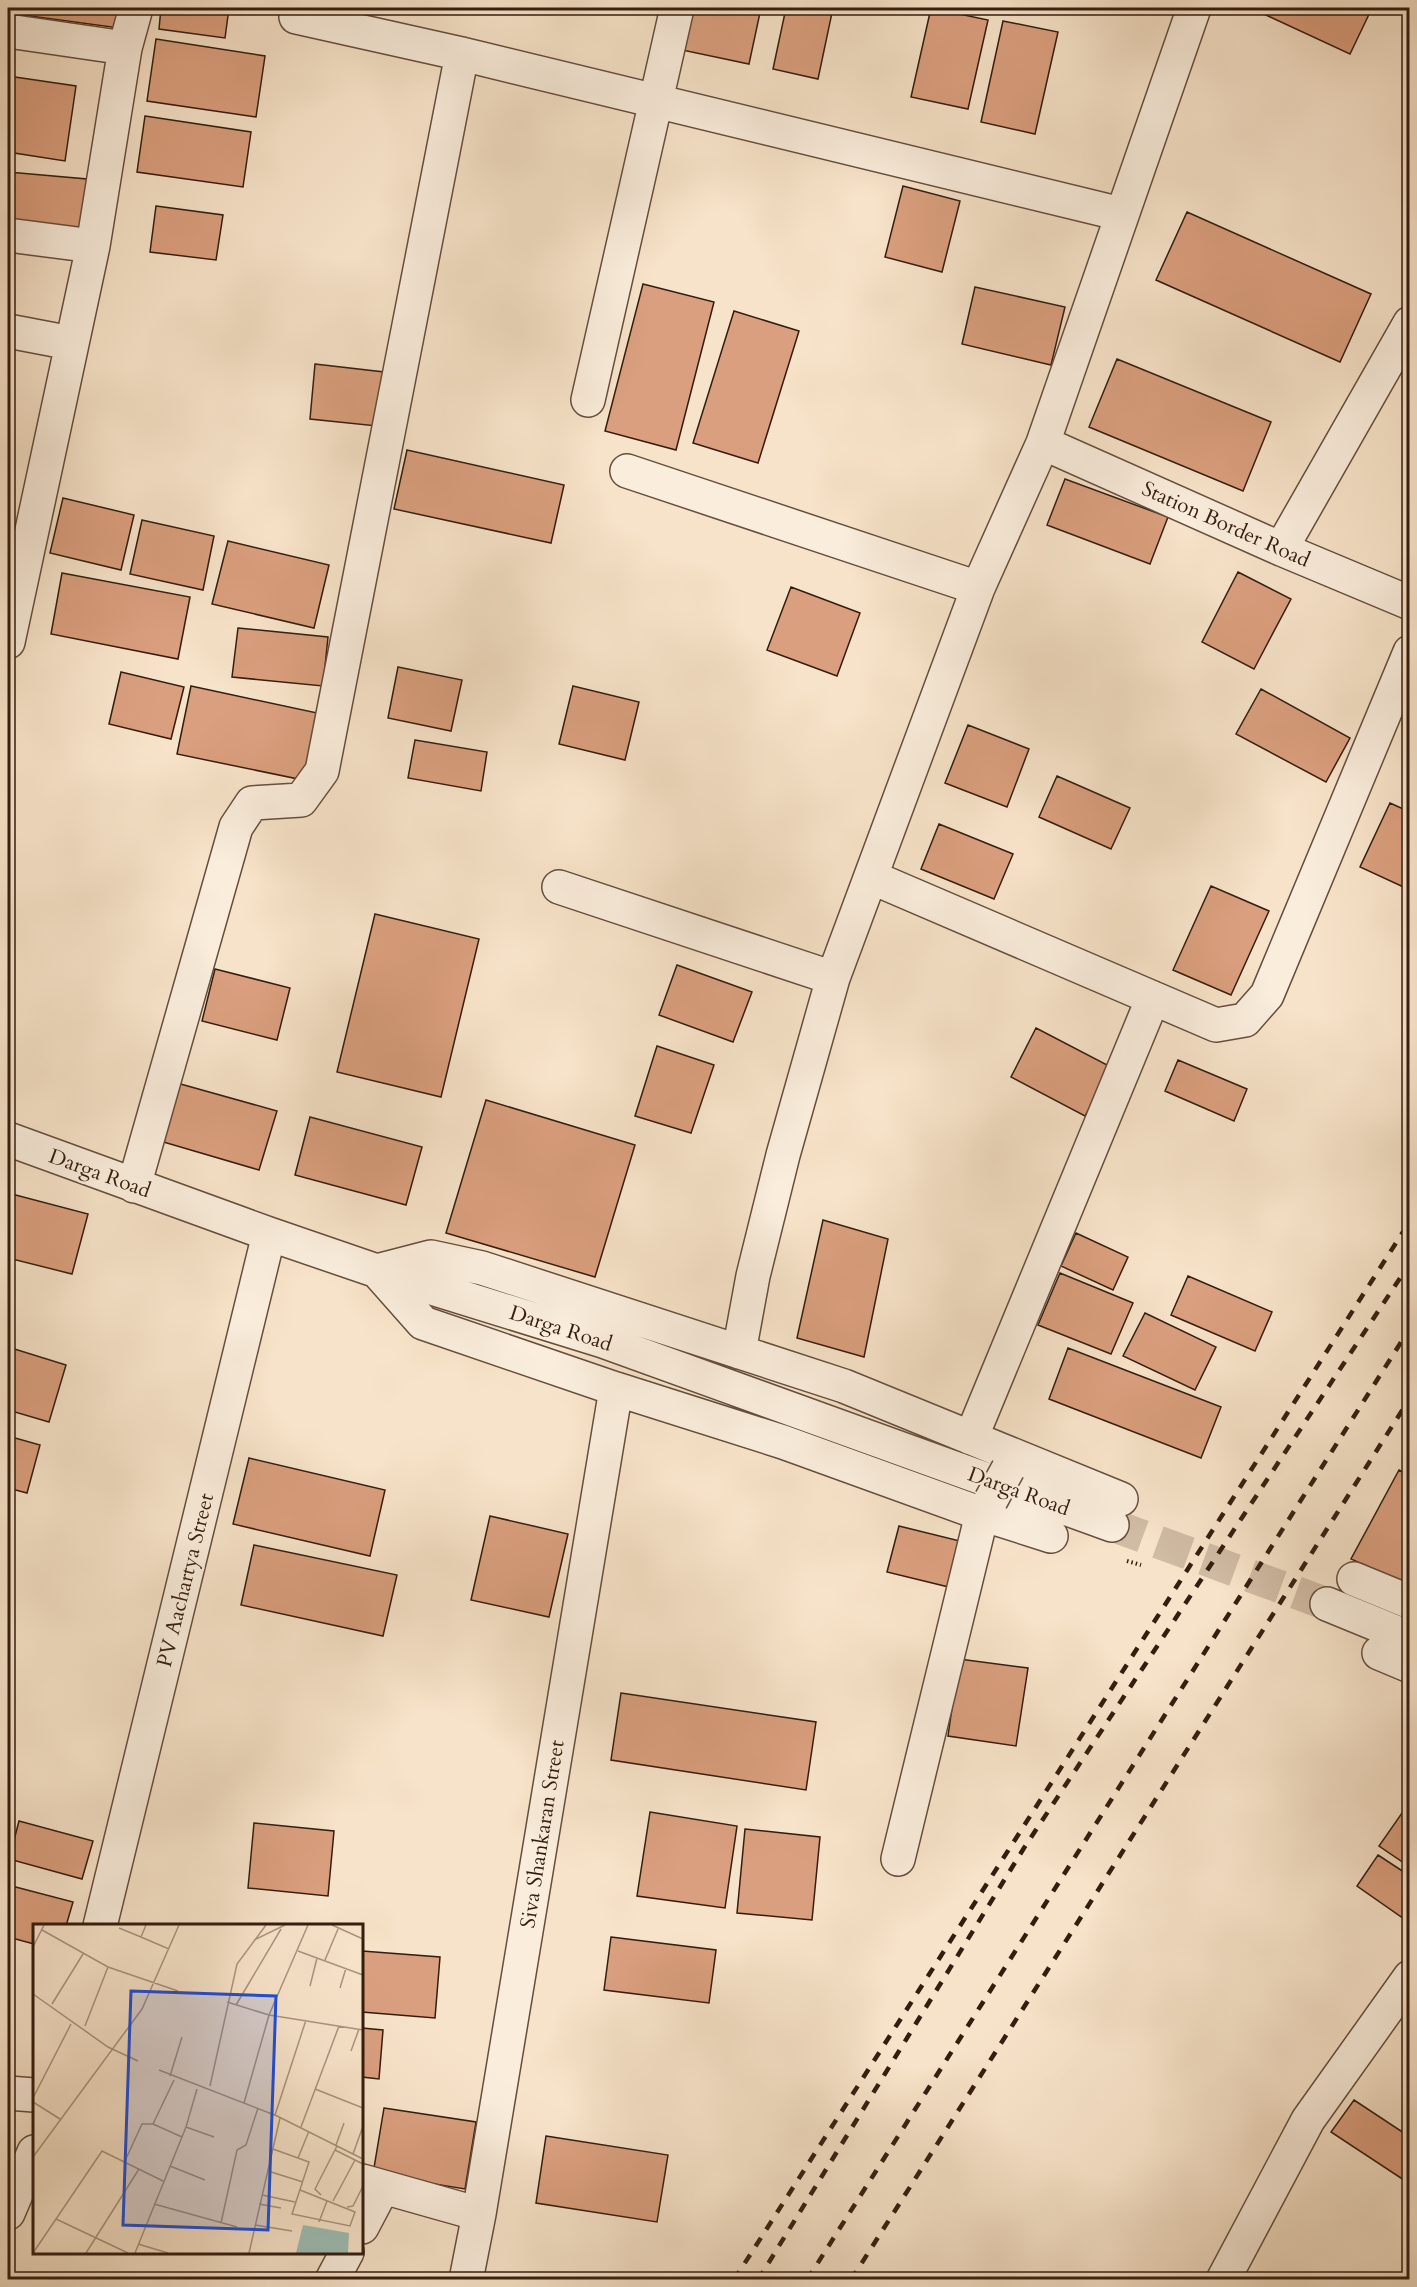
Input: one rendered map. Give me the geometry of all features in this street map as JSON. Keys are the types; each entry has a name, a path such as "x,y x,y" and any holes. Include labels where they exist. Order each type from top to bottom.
{"street":[{"path":"8,642 14,576 93,246 125,48 136,8"},
{"path":"588,400 677,8"},
{"path":"739,1352 753,1276 783,1155 833,978 978,588 1042,443 1194,8"},
{"path":"296,17 462,54 1121,214"},
{"path":"8,31 125,48"},
{"path":"134,1186 236,827 252,803 301,800 322,771 462,54"},
{"path":"8,235 93,246"},
{"path":"1281,549 1410,323"},
{"path":"8,331 71,343"},
{"name":"Station Border Road","path":"1042,443 1281,549 1410,603"},
{"path":"627,471 978,588"},
{"path":"871,877 1216,1025 1245,1020 1267,995 1410,652"},
{"path":"559,887 833,978"},
{"path":"971,1438 1153,998"},
{"name":"Darga Road","path":"8,1139 376,1271 603,1341 1117,1512 1011,1462"},
{"name":"PV Aachartya Street","path":"100,1924 269,1234"},
{"path":"898,1859 986,1507 1011,1462 971,1438 844,1386 482,1269 431,1257 376,1271 423,1323 616,1389 986,1507 1051,1536"},
{"name":"Siva Shankaran Street","path":"466,2280 479,2214 616,1389"},
{"path":"1354,1579 1410,1602"},
{"path":"1327,1604 1410,1638"},
{"path":"1378,1653 1410,1666"},
{"path":"1222,2280 1308,2120 1410,1977"},
{"path":"8,2092 33,2095"},
{"path":"8,2213 33,2154"},
{"path":"363,2223 372,2184 479,2214"},
{"path":"332,2280 346,2254"}],"building":[{"path":"8,8 122,8 119,28 8,13"},
{"path":"161,8 229,8 225,38 159,29"},
{"path":"691,8 761,8 749,64 682,50"},
{"path":"786,8 833,8 818,79 773,69"},
{"path":"931,8 988,20 968,109 911,97"},
{"path":"1256,8 1372,8 1350,54 1255,10"},
{"path":"1003,21 1058,32 1035,134 981,122"},
{"path":"156,39 265,56 256,117 147,101"},
{"path":"8,76 76,86 65,161 8,152"},
{"path":"145,116 251,132 243,187 137,172"},
{"path":"8,172 87,179 82,229 8,222"},
{"path":"903,186 960,201 942,272 885,257"},
{"path":"156,206 223,215 216,260 150,252"},
{"path":"1187,212 1371,294 1340,362 1156,280"},
{"path":"8,259 14,260 8,298"},
{"path":"643,284 714,302 676,450 605,431"},
{"path":"975,287 1065,307 1051,365 962,344"},
{"path":"734,311 799,331 758,463 693,443"},
{"path":"1117,359 1271,422 1243,491 1089,427"},
{"path":"315,364 384,372 377,426 310,419"},
{"path":"407,450 564,485 551,543 394,509"},
{"path":"1065,479 1168,517 1150,564 1047,525"},
{"path":"63,498 134,515 121,570 50,553"},
{"path":"142,520 214,536 203,590 130,574"},
{"path":"228,541 329,565 314,628 212,604"},
{"path":"1238,572 1291,599 1254,669 1202,642"},
{"path":"62,573 190,597 178,659 51,634"},
{"path":"791,587 860,613 837,676 767,650"},
{"path":"238,628 328,637 323,686 232,677"},
{"path":"398,667 462,680 451,731 388,718"},
{"path":"121,672 184,687 171,739 109,724"},
{"path":"191,686 322,714 308,781 177,754"},
{"path":"573,686 639,702 625,760 559,744"},
{"path":"1261,689 1350,738 1326,782 1236,734"},
{"path":"968,725 1029,749 1007,807 945,783"},
{"path":"415,740 487,752 481,791 408,778"},
{"path":"1057,776 1130,808 1111,849 1039,817"},
{"path":"1390,803 1410,812 1410,890 1360,867"},
{"path":"939,824 1013,854 994,899 921,869"},
{"path":"1211,886 1269,911 1231,995 1173,970"},
{"path":"375,914 479,939 441,1097 337,1072"},
{"path":"677,965 752,992 733,1042 659,1015"},
{"path":"215,969 290,988 277,1040 202,1021"},
{"path":"1036,1028 1111,1067 1085,1116 1011,1077"},
{"path":"657,1046 714,1065 691,1133 635,1116"},
{"path":"1178,1060 1247,1089 1234,1121 1165,1091"},
{"path":"177,1083 277,1111 259,1170 160,1141"},
{"path":"486,1100 635,1145 595,1277 446,1233"},
{"path":"310,1117 422,1147 406,1205 295,1175"},
{"path":"8,1193 88,1214 72,1274 8,1258"},
{"path":"823,1220 888,1239 864,1357 797,1338"},
{"path":"1076,1233 1128,1257 1113,1290 1061,1266"},
{"path":"1060,1273 1133,1303 1111,1354 1038,1325"},
{"path":"1188,1276 1272,1312 1255,1351 1171,1315"},
{"path":"1145,1313 1216,1347 1195,1390 1123,1356"},
{"path":"8,1347 66,1365 49,1422 8,1410"},
{"path":"1068,1348 1221,1407 1201,1458 1049,1399"},
{"path":"8,1436 40,1445 27,1493 8,1488"},
{"path":"249,1458 385,1490 370,1556 233,1524"},
{"path":"1399,1470 1410,1476 1410,1585 1351,1559"},
{"path":"490,1516 568,1534 549,1617 471,1600"},
{"path":"899,1526 972,1544 961,1590 887,1572"},
{"path":"254,1545 397,1575 383,1636 241,1605"},
{"path":"959,1659 1028,1668 1016,1746 948,1736"},
{"path":"621,1693 816,1722 806,1790 611,1760"},
{"path":"650,1812 737,1826 725,1908 637,1896"},
{"path":"1402,1813 1410,1819 1410,1867 1379,1846"},
{"path":"19,1821 93,1841 82,1879 9,1859"},
{"path":"254,1823 334,1831 328,1896 248,1888"},
{"path":"745,1829 820,1837 812,1920 737,1913"},
{"path":"1378,1855 1410,1876 1410,1923 1357,1886"},
{"path":"8,1885 73,1902 67,1924 33,1924 33,1944 8,1937"},
{"path":"611,1937 716,1950 709,2003 604,1990"},
{"path":"363,1951 440,1957 435,2018 363,2012"},
{"path":"363,2028 383,2030 379,2079 363,2077"},
{"path":"1354,2100 1410,2137 1410,2184 1331,2132"},
{"path":"384,2108 476,2122 465,2189 373,2174"},
{"path":"546,2136 668,2155 657,2222 536,2203"}],"tunnel":[{"path":"1112,1525 1327,1604"}],"railway":[{"path":"734,2280 1410,1221"},
{"path":"758,2280 1024,1848 1410,1263"},
{"path":"807,2280 1410,1328"},
{"path":"851,2280 1410,1398"}]}
